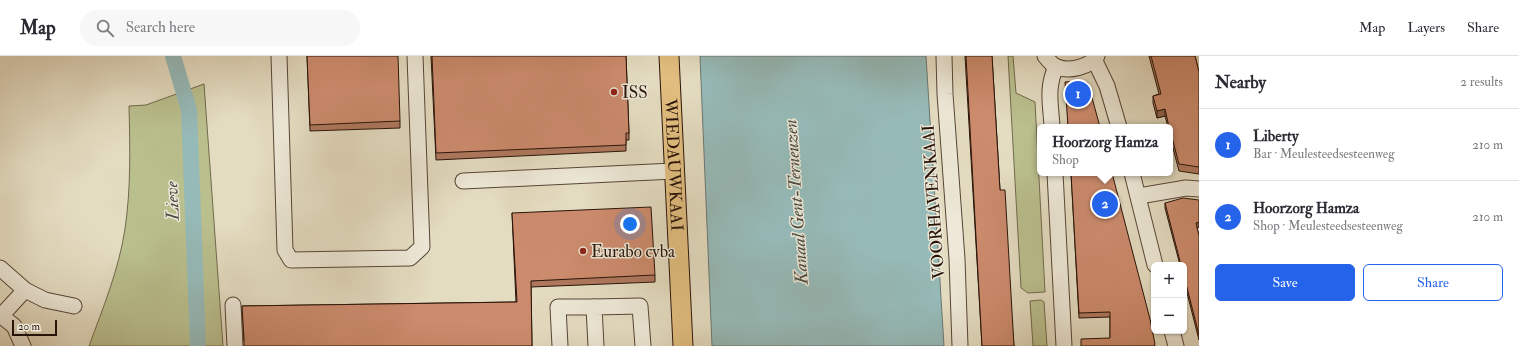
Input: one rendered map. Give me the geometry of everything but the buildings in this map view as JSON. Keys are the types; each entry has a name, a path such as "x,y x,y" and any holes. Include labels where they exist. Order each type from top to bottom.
{"main road":[{"name":"WIEDAUWKAAI","path":"669,56 683,346"}],"street":[{"path":"279,56 285,250 291,260 410,258 422,247 415,56"},
{"name":"VOORHAVENKAAI","path":"944,56 945,94 957,259 960,346"},
{"path":"1046,56 1056,67 1068,69 1083,66 1096,58 1107,86 1118,124"},
{"path":"1052,124 1050,90 1051,78 1056,67"},
{"path":"463,181 674,171"},
{"path":"1055,176 1064,346"},
{"path":"1133,176 1155,262"},
{"path":"1139,196 1186,188 1199,190"},
{"path":"0,268 25,290 45,300 74,306"},
{"path":"23,346 14,326 1,316 25,290"},
{"path":"233,305 235,346"},
{"path":"560,346 558,307 640,306 643,346"},
{"path":"594,307 596,346"},
{"path":"1173,334 1176,346"}],"green space":[{"path":"1008,56 1013,56 1016,93 1035,102 1037,176 1039,176 1045,292 1028,293 1021,288"},
{"path":"204,84 223,346 89,346 115,274 125,229 130,153 129,106 146,105"},
{"path":"1041,300 1044,302 1047,346 1033,346 1030,301"}],"water":[{"name":"Kanaal Gent-Terneuzen","path":"700,56 926,56 944,346 712,346"}],"waterway":[{"name":"Lieve","path":"173,56 189,110 198,346"}],"place":[{"name":"ISS","path":"614,92"},
{"name":"Liberty","path":"1078,94"},
{"name":"Hoorzorg Hamza","path":"1105,204"},
{"name":"Eurabo cvba","path":"583,251"}]}
